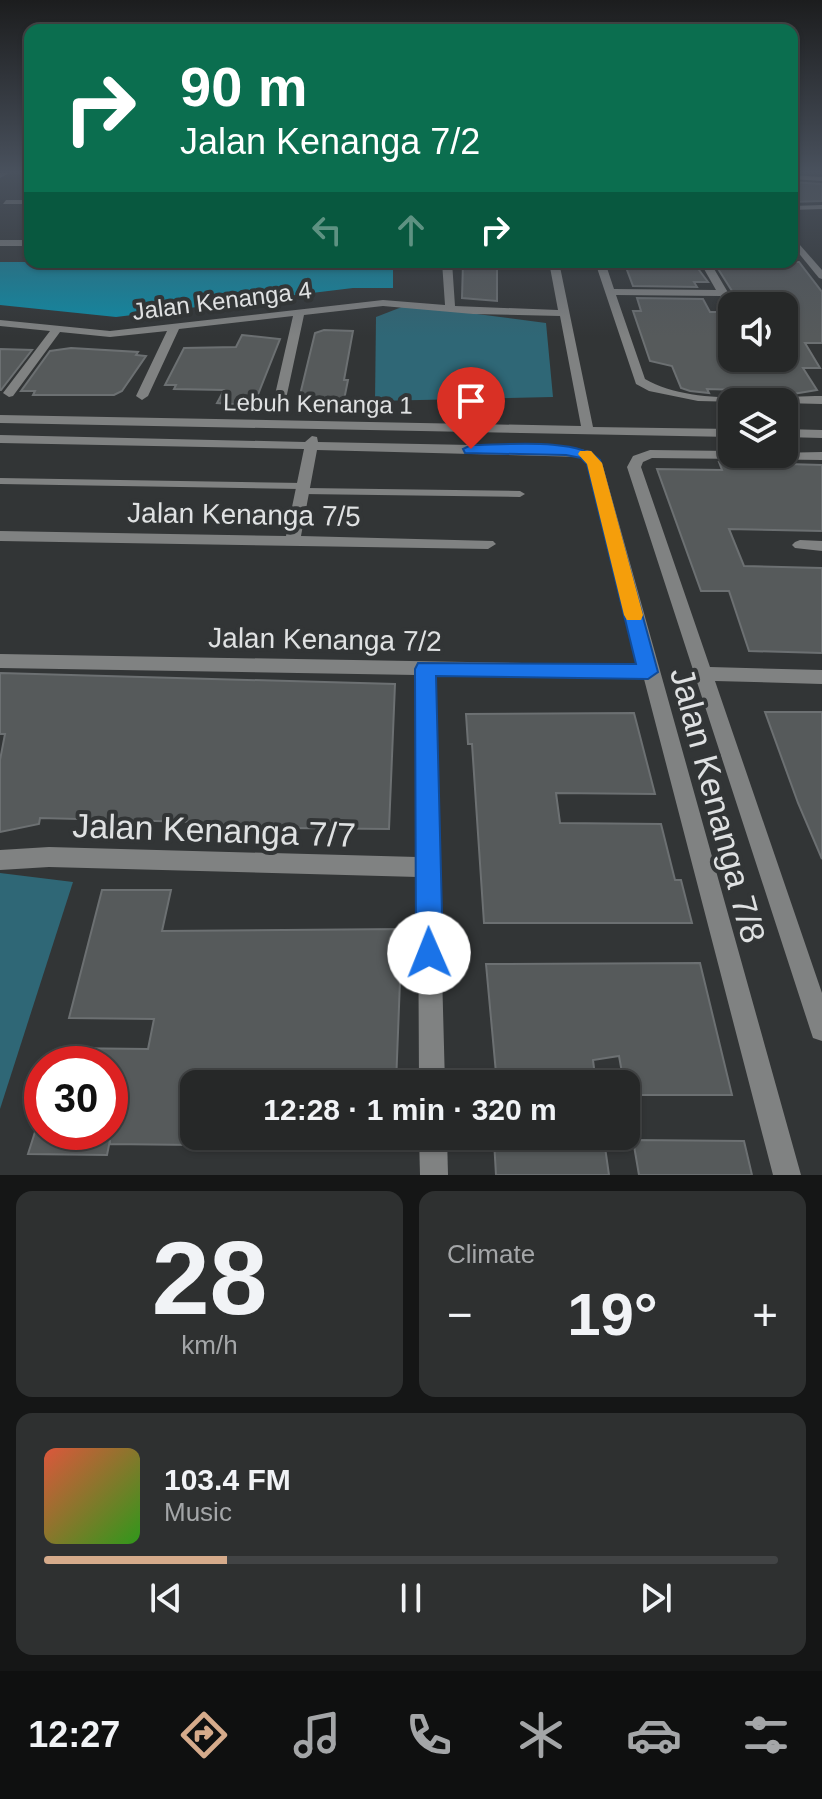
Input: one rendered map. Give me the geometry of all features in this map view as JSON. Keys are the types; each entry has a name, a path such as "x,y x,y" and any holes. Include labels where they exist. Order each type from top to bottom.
{"street":[{"path":"0,243 24,243"},
{"path":"798,246 822,276"},
{"path":"447,268 450,309"},
{"path":"555,268 588,431"},
{"path":"602,268 640,381 647,389 664,395 695,397 822,400"},
{"path":"708,268 722,292"},
{"path":"610,292 718,293"},
{"name":"Jalan Kenanga 4","path":"0,323 110,334 383,303 563,313"},
{"path":"280,399 299,312"},
{"path":"142,396 174,328"},
{"path":"9,393 57,329"},
{"name":"Lebuh Kenanga 1","path":"0,419 718,433"},
{"path":"293,540 315,426"},
{"path":"798,433 822,434"},
{"path":"0,439 311,447"},
{"name":"Jalan Kenanga 7/8","path":"311,447 566,451 586,454 595,463 648,672 787,1175"},
{"path":"822,456 650,454 638,459 634,467 706,674 822,1029"},
{"name":"Jalan Kenanga 7/5","path":"0,536 488,544"},
{"path":"800,545 822,546"},
{"name":"Jalan Kenanga 7/2","path":"0,661 648,672"},
{"path":"425,669 432,1070"},
{"path":"706,674 822,677"},
{"name":"Jalan Kenanga 7/7","path":"0,860 49,857 427,867"},
{"path":"433,1150 434,1175"}],"lane":[{"path":"0,481 520,494"}],"shaded area":[{"path":"0,262 24,262 24,268 393,268 393,288 353,288 116,317 0,305"},
{"path":"407,305 546,323 553,397 375,401 376,317"},
{"path":"0,873 73,882 0,1109"}],"building":[{"path":"799,262 822,292 822,343 805,343 820,368 803,368 817,390 798,393 798,388 718,388 707,389 709,393 681,388 672,366 650,361 633,311 641,311 637,298 703,299 710,312 718,312 718,372 798,372 798,292 733,292 718,268 798,268"},
{"path":"463,268 497,268 497,301 462,298"},
{"path":"626,268 698,268 708,282 694,282 697,287 633,286"},
{"path":"324,330 353,331 344,380 348,380 344,400 300,395 315,333"},
{"path":"242,335 280,339 255,402 250,405 217,403 224,390 174,389 176,385 165,385 184,348 236,347"},
{"path":"71,348 138,352 136,355 146,356 122,391 114,395 33,395 35,391 21,391 50,351"},
{"path":"0,349 32,350 1,390 0,390"},
{"path":"822,465 822,531 729,529 744,566 822,568 822,653 749,651 729,591 701,591 657,469 722,470"},
{"path":"0,673 395,684 389,829 192,827 193,822 40,818 39,824 0,832 0,760 5,734 0,734"},
{"path":"765,712 822,712 822,859 798,803"},
{"path":"634,713 655,794 556,793 560,823 661,824 675,880 681,880 692,923 484,923 472,744 468,744 466,714"},
{"path":"102,890 171,890 162,931 402,929 397,1070 180,1070 180,1145 128,1144 128,1049 148,1049 154,1019 69,1018"},
{"path":"700,963 732,1095 640,1095 640,1070 622,1070 619,1056 593,1060 594,1070 496,1070 486,964"},
{"path":"640,1140 744,1141 752,1175 639,1175 635,1150 640,1150"},
{"path":"29,1150 108,1150 107,1155 28,1154"},
{"path":"495,1150 605,1150 609,1175 496,1175"}],"slow traffic":[{"path":"586,454 595,463 634,615"}],"route":[{"path":"429,953 425,669 648,672 595,463 586,454 566,451 471,449"}]}
